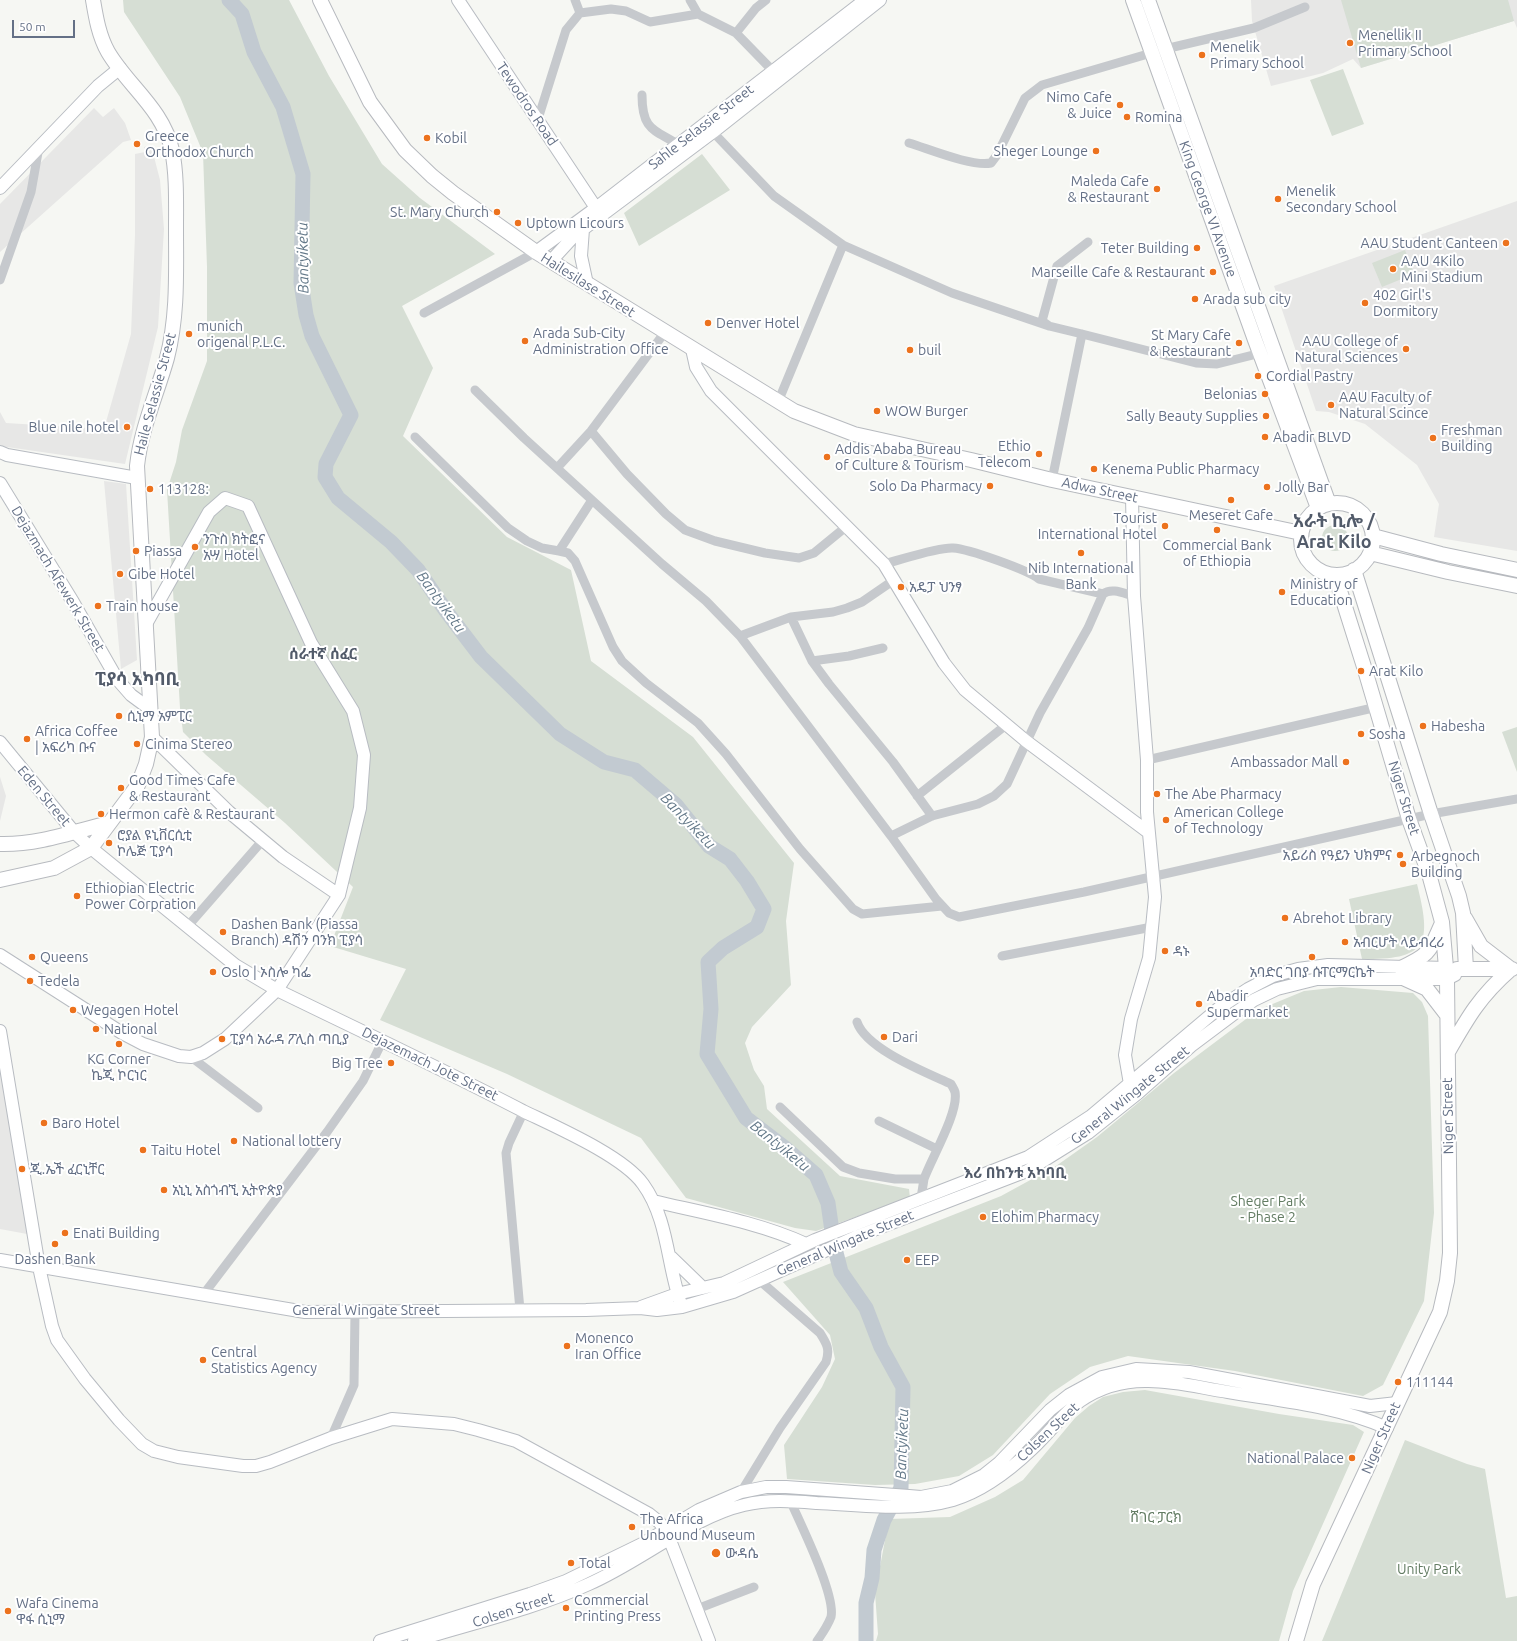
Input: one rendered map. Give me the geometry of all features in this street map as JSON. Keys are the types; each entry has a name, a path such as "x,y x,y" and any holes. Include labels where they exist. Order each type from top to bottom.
{"main road":[{"name":"Haile Selassie Street","path":"91,848 138,784 146,764 152,737 137,478 140,444 167,357 174,317 175,189 172,150 162,124 152,107 109,53 102,40 96,19 93,0"},
{"name":"Hailesilase Street","path":"320,0 370,102 405,150 453,193 536,252 778,402 800,414 854,434 971,460"},
{"name":"Tewodros Road","path":"458,0 599,212"},
{"name":"Sahle Selassie Street","path":"536,252 599,212 710,128 773,71 825,38 863,5 880,0"},
{"name":"King George VI Avenue","path":"1133,0 1260,354 1323,506"},
{"name":"King George VI Avenue","path":"1148,0 1274,348 1323,506"},
{"path":"710,128 825,38"},
{"path":"0,188 98,86 120,68"},
{"path":"551,261 569,240 583,229 599,212"},
{"path":"583,229 581,256 587,284"},
{"path":"692,349 696,367 711,392 884,564 944,663 965,690 1026,741 1148,832"},
{"path":"0,452 7,455 137,478"},
{"name":"Adwa Street","path":"971,460 1052,480 1301,534"},
{"name":"Dejazmach Afewerk Street","path":"0,483 73,602 117,679 131,695 150,709"},
{"path":"1132,497 1134,596 1147,760 1148,832 1155,897 1149,958 1131,1019 1125,1056 1134,1088"},
{"path":"0,956 122,1033 150,1046 179,1056 191,1057 207,1051 225,1039 277,990 339,895 360,808 364,755 353,711 311,642 248,506 225,498 209,512 146,624"},
{"path":"1338,503 1349,505 1359,510 1367,518 1373,536 1370,553 1363,564 1354,570 1335,575 1318,570 1309,563 1304,554 1301,544 1301,534 1307,519 1323,506 1338,503"},
{"path":"1373,536 1441,554 1517,570"},
{"path":"1370,553 1448,572 1517,586"},
{"name":"Niger Street","path":"1354,570 1463,912 1466,969"},
{"name":"Niger Street","path":"1296,1641 1313,1584 1440,1312 1447,1281 1451,1217 1447,1054 1447,974 1442,922 1429,874 1410,819 1377,707 1335,575"},
{"path":"152,737 229,812 283,857 339,895"},
{"name":"Eden Street","path":"0,742 74,832 113,866"},
{"path":"0,844 14,844 74,832 109,823"},
{"path":"0,880 54,868 91,848"},
{"name":"Dejazemach Jote Street","path":"113,866 235,965 277,990 524,1111 611,1157 634,1173 653,1201 671,1257 677,1294 682,1307"},
{"path":"1463,912 1481,946 1514,968"},
{"path":"1442,922 1429,952 1403,973 1427,989 1447,1015"},
{"name":"General Wingate Street","path":"640,1308 677,1294 724,1283 742,1276 811,1242 856,1231 1028,1171 1088,1133 1183,1038 1219,1008 1248,989 1273,976 1298,969 1328,965 1403,973 1447,974"},
{"path":"1447,974 1466,969 1514,968"},
{"path":"1447,1054 1472,1011 1490,987 1514,968"},
{"name":"General Wingate Street","path":"0,1260 305,1312 640,1308 657,1310 682,1307 732,1292 820,1253 856,1231 921,1198 1028,1157 1134,1088 1254,1000 1277,989 1317,979 1403,973"},
{"path":"1248,989 1254,1000"},
{"path":"0,1031 39,1267 52,1326 58,1340 85,1379 119,1420 142,1444 154,1451 186,1458 243,1466 256,1466 331,1438 392,1419 422,1421 478,1430 516,1441 649,1514 668,1535 708,1641"},
{"path":"653,1201 761,1227 811,1242"},
{"path":"671,1257 703,1288"},
{"path":"1120,1378 1136,1368 1189,1372 1370,1406 1397,1403"},
{"name":"Colsen Steet","path":"855,1498 908,1501 931,1506 955,1500 993,1482 1031,1450 1081,1401 1106,1388 1120,1378 1184,1385 1320,1407 1367,1419 1387,1428"},
{"path":"380,1641 546,1589 586,1573 668,1535 699,1510 741,1492 766,1488 786,1487 855,1498"},
{"name":"Colsen Street","path":"414,1641 545,1601 589,1584 627,1565 668,1535 713,1515 742,1505 760,1501 855,1498"}],"street":[{"path":"575,0 580,13"},
{"path":"690,0 698,14 736,33 773,71"},
{"path":"736,33 756,8 766,0"},
{"path":"909,142 983,165 991,163 997,155 1025,98 1042,85 1166,49 1254,28 1305,7"},
{"path":"538,119 566,30 580,13 611,9 626,11 650,22 698,14"},
{"path":"642,95 642,110 647,123 654,131 682,148"},
{"path":"710,128 774,196 843,245 952,294 1049,326 1196,363 1217,364 1260,354 1274,348"},
{"path":"0,280 31,192 39,147"},
{"path":"1049,326 1042,321 1058,266 1088,242"},
{"path":"778,402 843,245"},
{"path":"424,313 536,252"},
{"path":"557,468 591,431 665,332"},
{"path":"1052,480 1082,334"},
{"path":"475,390 557,468 662,564 706,601 740,636 942,906 949,913 959,917 1084,892 1431,814 1517,798"},
{"path":"591,431 626,474 666,514 685,530 715,541 765,553 799,558 814,553 847,526"},
{"path":"415,438 508,528 527,541 542,548 568,553 575,561 613,647 622,661 703,728 726,754 800,849 853,909 862,914 942,906"},
{"path":"559,551 592,500"},
{"path":"884,564 952,548 1018,568 1040,579 1103,594"},
{"path":"740,636 791,617 833,612 847,608 862,602 894,580"},
{"path":"891,836 932,816 978,804 994,796 1007,784 1014,772 1026,741 1088,628 1103,594 1107,591 1115,591 1134,596"},
{"path":"791,617 812,661 893,762 932,816"},
{"path":"812,661 849,656 884,648"},
{"path":"1147,760 1377,707"},
{"path":"917,796 1006,725"},
{"path":"187,927 263,840"},
{"path":"1002,956 1152,927"},
{"path":"857,1022 860,1031 883,1050 951,1084 955,1092 954,1105 947,1128 924,1179 921,1198"},
{"path":"203,1295 327,1132 363,1081 382,1042"},
{"path":"191,1057 258,1108"},
{"path":"780,1107 843,1167 859,1173 888,1178 924,1179"},
{"path":"520,1310 506,1153 524,1111"},
{"path":"879,1121 937,1149"},
{"path":"741,1492 780,1428 826,1362 829,1353 827,1344 820,1333 759,1280"},
{"path":"331,1438 354,1385 355,1312"},
{"path":"790,1500 825,1584 830,1605 831,1616 817,1641"},
{"path":"696,1609 754,1587"}],"shaded area":[{"name":"Menellik II Primary School","path":"1251,0 1517,0 1517,28 1514,21 1361,68 1353,59 1323,73 1271,86 1252,21"},
{"path":"94,108 103,117 114,108 125,123 131,140 123,142 0,252 0,204"},
{"path":"151,145 160,180 164,229 158,327 125,464 0,446 0,412 6,423 104,429 131,334 135,235 135,154 145,152 144,147"},
{"name":"AAU College of Natural Sciences","path":"1517,201 1517,551 1434,537 1439,504 1417,465 1365,424 1329,412 1316,411 1274,286"},
{"path":"104,481 126,484 137,660 121,669"},
{"path":"0,777 6,796 0,821"},
{"path":"0,1063 27,1234 0,1229"}],"green space":[{"path":"123,0 289,0 329,76 382,164 420,198 495,254 402,306 433,368 403,436 507,537 571,570 591,661 693,737 794,863 786,921 791,985 752,1027 745,1043 754,1070 764,1086 767,1109 840,1176 909,1189 910,1198 816,1231 795,1228 686,1198 641,1138 507,1074 380,1020 406,969 330,946 353,887 285,823 206,755 183,732 180,708 167,490 176,462 182,430 207,361 207,267 203,153 180,97 124,12"},
{"path":"1341,0 1508,0 1514,21 1361,68"},
{"path":"1343,69 1364,124 1332,136 1310,80"},
{"path":"702,154 730,190 639,246 624,213"},
{"name":"AAU 4Kilo Mini Stadium","path":"1405,250 1414,274 1382,287 1372,263"},
{"path":"1335,525 1344,529 1348,538 1344,547 1335,551 1326,547 1322,538 1326,529"},
{"path":"1517,727 1517,772 1502,732"},
{"path":"1417,884 1424,921 1424,934 1420,944 1412,952 1401,956 1384,959 1362,959 1349,899"},
{"name":"Sheger Park - Phase 2","path":"1341,987 1413,993 1422,1002 1428,1016 1434,1213 1424,1301 1383,1385 1363,1396 1235,1371 1128,1356 1090,1367 1050,1394 993,1455 959,1476 915,1484 875,1485 787,1479 784,1445 822,1387 835,1359 830,1335 783,1282 1001,1196 1056,1166 1097,1137 1174,1073 1258,1010 1304,991"},
{"name":"ሸገር ፓርክ","path":"1145,1390 1279,1414 1353,1425 1364,1432 1293,1591 1279,1641 876,1641 878,1634 875,1593 889,1519 950,1517 995,1497 1023,1480 1075,1418 1089,1406 1103,1397 1123,1392"},
{"name":"Unity Park","path":"1405,1440 1467,1464 1485,1469 1506,1598 1517,1596 1517,1641 1322,1641"}],"waterway":[{"name":"Bantyiketu","path":"229,0 242,14 254,52 283,107 303,174 301,283 306,315 312,336 351,415 326,464 325,477 338,498 391,542 418,570 446,611 481,657 560,734 604,762 635,770 676,805 709,846 730,859 747,881 764,909 757,927 723,948 708,962 711,1009 707,1054 746,1118 785,1148 816,1175 828,1203 834,1245 841,1272 866,1308 881,1347 903,1387 901,1488 884,1520 874,1550 872,1578 866,1603 866,1641"}],"place":[{"name":"Menellik II Primary School","path":"1350,43"},
{"name":"Menelik Primary School","path":"1202,55"},
{"name":"Nimo Cafe & Juice","path":"1120,105"},
{"name":"Romina","path":"1127,117"},
{"name":"Kobil","path":"427,138"},
{"name":"Greece Orthodox Church","path":"137,144"},
{"name":"Sheger Lounge","path":"1096,151"},
{"name":"Maleda Cafe & Restaurant","path":"1157,189"},
{"name":"Menelik Secondary School","path":"1278,199"},
{"name":"St. Mary Church","path":"497,212"},
{"name":"Uptown Licours","path":"518,223"},
{"name":"AAU Student Canteen","path":"1506,243"},
{"name":"Teter Building","path":"1197,248"},
{"name":"AAU 4Kilo Mini Stadium","path":"1393,269"},
{"name":"Marseille Cafe & Restaurant","path":"1213,272"},
{"name":"Arada sub city","path":"1195,299"},
{"name":"402 Girl's Dormitory","path":"1365,303"},
{"name":"Denver Hotel","path":"708,323"},
{"name":"munich origenal P.L.C.","path":"189,334"},
{"name":"Arada Sub-City Administration Office","path":"525,341"},
{"name":"St Mary Cafe & Restaurant","path":"1239,343"},
{"name":"AAU College of Natural Sciences","path":"1406,349"},
{"name":"buil","path":"910,350"},
{"name":"Cordial Pastry","path":"1258,376"},
{"name":"Belonias","path":"1265,394"},
{"name":"AAU Faculty of Natural Scince","path":"1331,405"},
{"name":"WOW Burger","path":"877,411"},
{"name":"Sally Beauty Supplies","path":"1266,416"},
{"name":"Blue nile hotel","path":"127,427"},
{"name":"Abadir BLVD","path":"1265,437"},
{"name":"Freshman Building","path":"1433,438"},
{"name":"Ethio Telecom","path":"1039,454"},
{"name":"Addis Ababa Bureau of Culture & Tourism","path":"827,457"},
{"name":"Kenema Public Pharmacy","path":"1094,469"},
{"name":"Solo Da Pharmacy","path":"990,486"},
{"name":"Jolly Bar","path":"1267,487"},
{"name":"113128:","path":"150,489"},
{"name":"Meseret Cafe","path":"1231,500"},
{"name":"Tourist International Hotel","path":"1165,526"},
{"name":"Commercial Bank of Ethiopia","path":"1217,530"},
{"name":"ንጉስ ክትፎና አሣ Hotel","path":"195,547"},
{"name":"Piassa","path":"136,551"},
{"name":"Nib International Bank","path":"1081,553"},
{"name":"Gibe Hotel","path":"120,574"},
{"name":"አዴፓ ህንፃ","path":"901,587"},
{"name":"Ministry of Education","path":"1282,592"},
{"name":"Train house","path":"98,606"},
{"name":"Arat Kilo","path":"1361,671"},
{"name":"ሲኒማ አምፒር","path":"119,716"},
{"name":"Habesha","path":"1423,726"},
{"name":"Sosha","path":"1361,734"},
{"name":"Africa Coffee | አፍሪካ ቡና","path":"27,739"},
{"name":"Cinima Stereo","path":"137,744"},
{"name":"Ambassador Mall","path":"1346,762"},
{"name":"Good Times Cafe & Restaurant","path":"121,788"},
{"name":"The Abe Pharmacy","path":"1157,794"},
{"name":"Hermon cafè & Restaurant","path":"101,814"},
{"name":"American College of Technology","path":"1166,820"},
{"name":"ሮያል ዩኒቨርሲቲ ኮሌጅ ፒያሳ","path":"109,843"},
{"name":"አይሪስ የዓይን ህክምና","path":"1400,855"},
{"name":"Arbegnoch Building","path":"1403,864"},
{"name":"Ethiopian Electric Power Corpration","path":"77,896"},
{"name":"Abrehot Library","path":"1285,918"},
{"name":"Dashen Bank (Piassa Branch) ዳሽን ባንክ ፒያሳ","path":"223,932"},
{"name":"አብርሆት ላይብረሪ","path":"1345,942"},
{"name":"ዳኑ","path":"1165,951"},
{"name":"Queens","path":"32,957"},
{"name":"አባድር ገበያ ሱፐርማርኬት","path":"1312,957"},
{"name":"Oslo | ኦስሎ ካፌ","path":"213,972"},
{"name":"Tedela","path":"30,981"},
{"name":"Abadir Supermarket","path":"1199,1004"},
{"name":"Wegagen Hotel","path":"73,1010"},
{"name":"National","path":"96,1029"},
{"name":"Dari","path":"884,1037"},
{"name":"ፒያሳ አራዳ ፖሊስ ጣቢያ","path":"222,1039"},
{"name":"KG Corner ኬጂ ኮርነር","path":"119,1044"},
{"name":"Big Tree","path":"391,1063"},
{"name":"Baro Hotel","path":"44,1123"},
{"name":"National lottery","path":"234,1141"},
{"name":"Taitu Hotel","path":"143,1150"},
{"name":"ጂ.ኤች ፈርኒቸር","path":"22,1169"},
{"name":"አኒኒ አስጎብኚ ኢትዮጵያ","path":"164,1190"},
{"name":"Elohim Pharmacy","path":"983,1217"},
{"name":"Enati Building","path":"65,1233"},
{"name":"Dashen Bank","path":"55,1244"},
{"name":"EEP","path":"907,1260"},
{"name":"Monenco Iran Office","path":"567,1346"},
{"name":"Central Statistics Agency","path":"203,1360"},
{"name":"111144","path":"1398,1382"},
{"name":"National Palace","path":"1352,1458"},
{"name":"The Africa Unbound Museum","path":"632,1527"},
{"name":"ውዳሴ","path":"716,1553"},
{"name":"Total","path":"571,1563"},
{"name":"Commercial Printing Press","path":"566,1608"},
{"name":"Wafa Cinema ዋፋ ሲኒማ","path":"8,1611"}],"district":[{"name":"አራት ኪሎ / Arat Kilo","path":"1334,531"},
{"name":"ሰራተኛ ሰፈር","path":"323,654"},
{"name":"ፒያሳ አካባቢ","path":"137,679"},
{"name":"እሪ በከንቱ አካባቢ","path":"1015,1173"}]}
